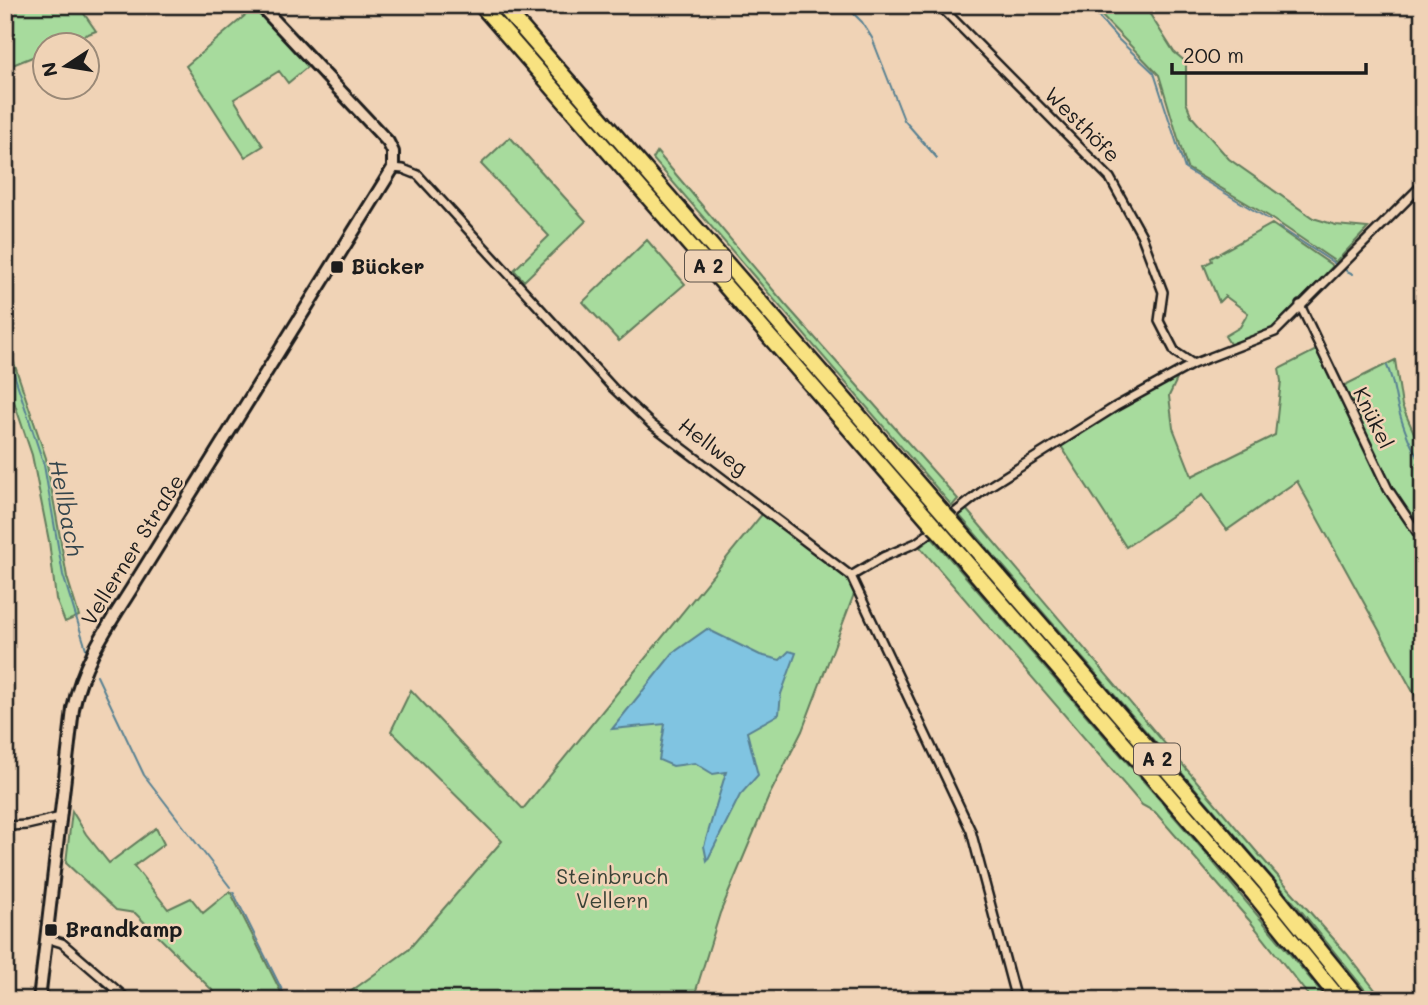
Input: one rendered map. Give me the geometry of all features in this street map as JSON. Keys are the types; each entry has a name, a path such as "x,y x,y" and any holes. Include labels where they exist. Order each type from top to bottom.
{"highway":[{"name":"A 2","path":"481,5 1254,894 1340,1000"},
{"name":"A 2","path":"502,5 1266,884 1360,1000"}],"main road":[{"path":"260,5 388,142 393,152 393,168"},
{"name":"Vellerner Straße","path":"39,1000 79,682 91,656 393,168"}],"street":[{"name":"Westhöfe","path":"939,5 1110,178 1141,234 1163,292 1159,321 1175,352 1193,364"},
{"name":"Hellweg","path":"393,168 418,175 613,388 651,424 851,576 971,831 1016,1000"},
{"path":"851,576 883,557 928,536 985,489 1115,407 1193,364 1275,332 1423,184"},
{"name":"Knükel","path":"1300,305 1388,489 1423,541"},
{"path":"5,822 9,826 27,825 61,817"},
{"path":"46,938 62,943 128,1000"}],"green space":[{"path":"5,5 78,5 96,31 32,32 32,57 5,68"},
{"path":"1091,5 1144,5 1174,52 1186,62 1186,102 1192,117 1229,159 1313,218 1336,225 1368,228 1336,262 1270,217 1187,168 1159,75"},
{"path":"255,7 311,64 288,83 279,71 234,99 263,146 245,157 186,66"},
{"path":"510,137 586,221 524,281 514,270 549,236 481,164"},
{"path":"657,152 785,304 958,499 952,506 653,159"},
{"path":"1272,224 1333,266 1274,329 1232,347 1225,336 1240,327 1248,313 1225,296 1219,302 1204,265 1212,261 1211,258"},
{"path":"647,240 685,284 619,341 583,302"},
{"path":"5,348 13,360 46,458 67,577 79,616 65,622 56,599 49,541 32,455 5,375"},
{"path":"1316,350 1386,492 1423,547 1423,710 1297,481 1227,530 1202,495 1126,547 1061,446 1125,405 1179,375 1169,396 1173,428 1192,476 1275,435 1281,381 1279,369"},
{"path":"1395,360 1402,406 1423,453 1423,535 1392,488 1343,386"},
{"path":"966,509 1261,857 1347,954 1383,1000 1373,1000 1302,912 959,515"},
{"name":"Steinbruch Vellern","path":"763,513 851,576 854,594 802,731 769,796 720,913 693,1000 339,1000 408,950 502,841 391,731 411,690 523,809"},
{"path":"932,538 1198,844 1328,1000 1312,1000 1249,920 1155,812 1142,805 920,547"},
{"path":"72,811 109,863 156,828 164,844 134,866 168,909 191,898 203,913 230,891 285,1000 222,1000 135,913 116,910 66,863"}],"water":[{"path":"707,629 760,655 780,660 789,651 796,653 781,694 779,714 747,732 758,775 740,795 707,861 704,846 726,772 713,774 695,763 673,766 659,760 665,724 612,729 673,653"}],"waterway":[{"path":"845,5 862,22 872,38 904,120 937,158"},
{"path":"1088,5 1118,39 1154,73 1185,169 1270,220"},
{"path":"1279,227 1337,265"},
{"path":"1341,268 1353,274"},
{"name":"Hellbach","path":"5,356 11,364"},
{"path":"1387,366 1404,428 1423,465"},
{"name":"Hellbach","path":"13,371 44,465 63,575 87,652"},
{"name":"Hellbach","path":"97,676 144,775 230,887"},
{"name":"Hellbach","path":"233,892 287,1000"}],"place":[{"name":"Bücker","path":"337,267"},
{"name":"Brandkamp","path":"51,930"}]}
